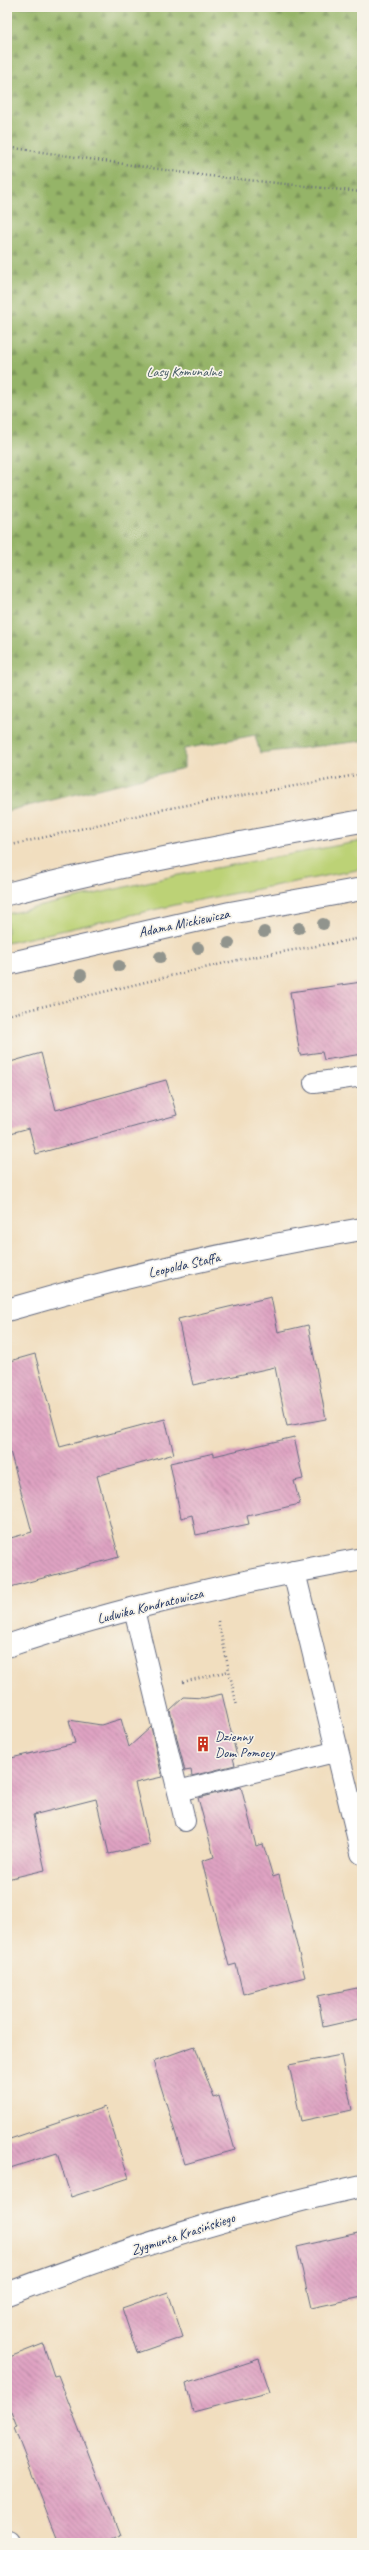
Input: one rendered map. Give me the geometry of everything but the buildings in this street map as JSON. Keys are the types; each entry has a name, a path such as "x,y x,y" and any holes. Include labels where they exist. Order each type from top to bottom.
{"street":[{"path":"7,894 85,874 230,844 362,821"},
{"name":"Adama Mickiewicza","path":"7,964 230,913 362,889"},
{"name":"Leopolda Staffa","path":"7,1310 206,1259 362,1229"},
{"name":"Ludwika Kondratowicza","path":"7,1646 134,1610 294,1572 362,1559"},
{"path":"294,1572 362,1853"},
{"name":"Zygmunta Krasińskiego","path":"7,2294 67,2271 238,2216 362,2186"}],"lane":[{"path":"314,1083 362,1076"},
{"path":"134,1610 185,1821"},
{"path":"178,1791 338,1751"}],"path":[{"path":"7,147 200,175 362,192"},
{"path":"7,846 165,809 362,774"},
{"path":"7,1015 242,959 362,938"},
{"path":"217,1616 237,1706"},
{"path":"153,1689 229,1671"}],"green space":[{"name":"Lasy Komunalne","path":"7,7 362,7 362,741 260,753 255,735 184,749 184,768 7,811"},
{"path":"362,841 362,869 184,903 7,943 7,914 178,875"}],"place":[{"name":"Dzienny Dom Pomocy","path":"203,1744"}]}
